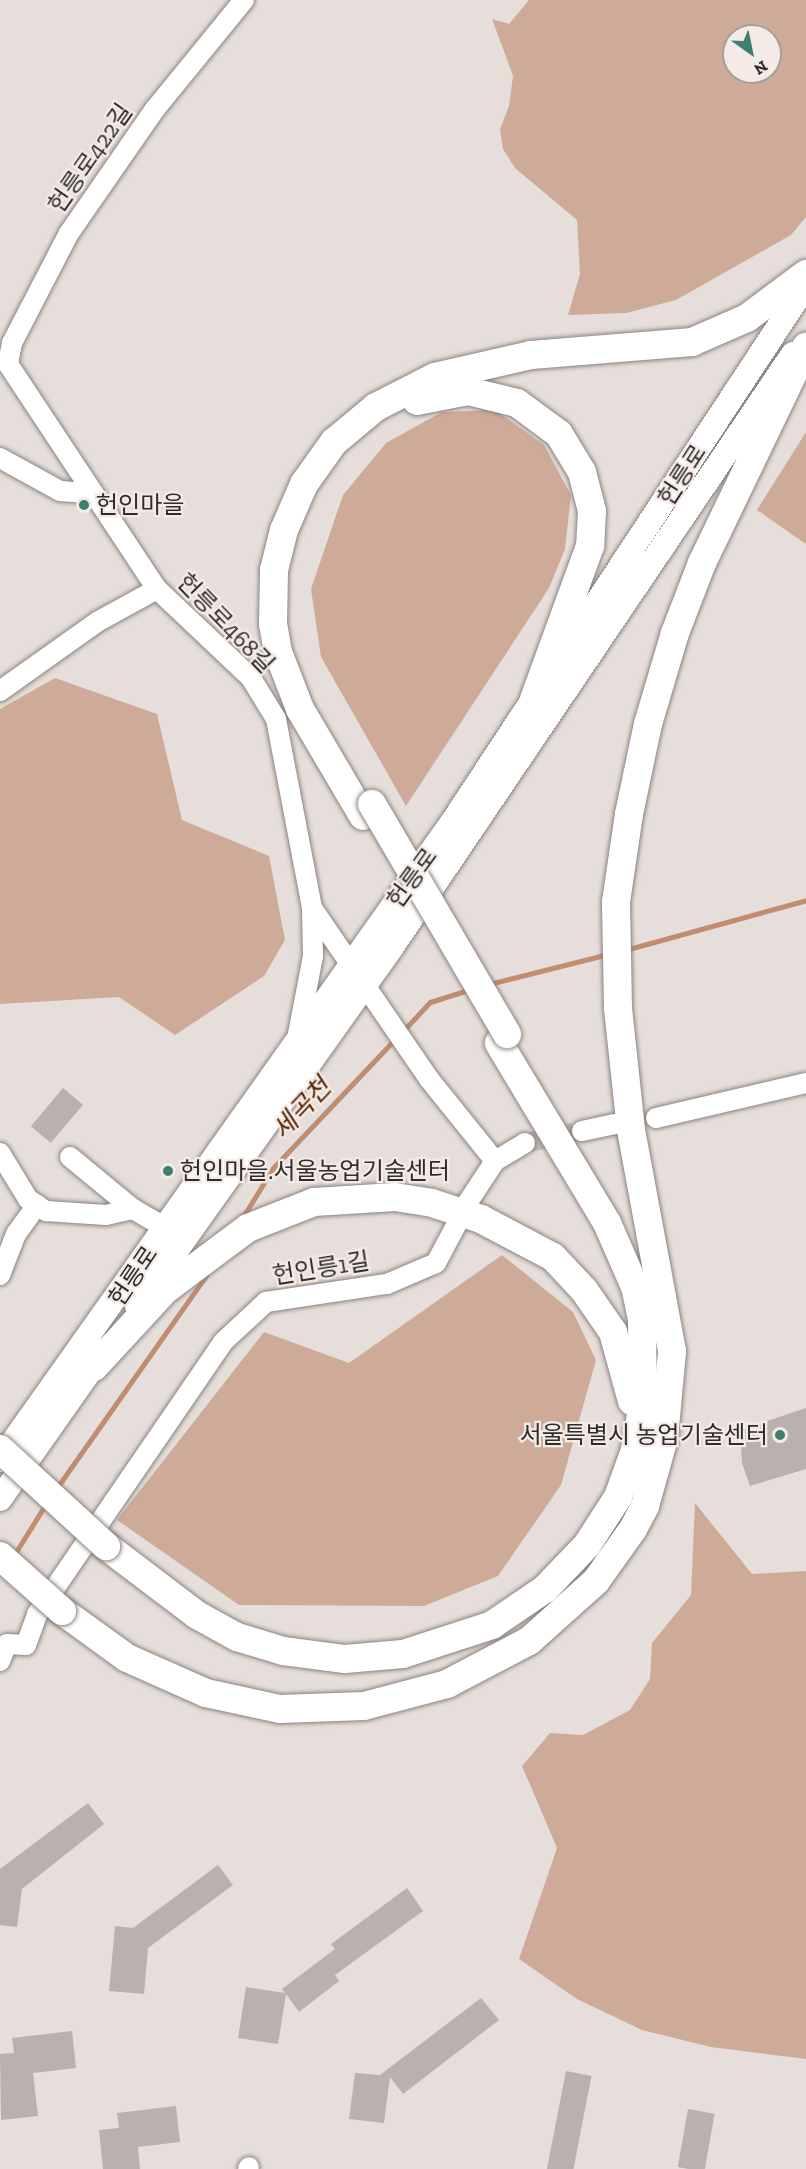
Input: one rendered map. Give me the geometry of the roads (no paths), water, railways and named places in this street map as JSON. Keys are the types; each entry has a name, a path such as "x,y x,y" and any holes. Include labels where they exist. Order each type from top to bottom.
{"highway":[{"path":"664,1438 662,1354 637,1258 368,810 300,709 278,652 273,624 274,570 284,530 304,484 334,442 376,407 444,374 531,355 692,342 747,318 806,274"},
{"path":"0,1556 62,1611 148,1670 232,1701 308,1710 364,1706 417,1694 504,1657 575,1604 615,1557 641,1514 664,1438 672,1351 631,1130 618,1008 616,902 641,752 675,633 702,563 806,347"},
{"path":"368,810 304,677 288,620 286,572 305,511 326,476 362,435 408,404 456,391 503,398 554,429 582,472 592,512 590,546 534,699"},
{"path":"0,1449 106,1546 196,1615 237,1636 318,1657 403,1654 492,1625 545,1589 605,1521 635,1450 645,1362 635,1287 607,1223 503,1038"},
{"path":"94,1367 165,1290 217,1249 264,1220 314,1202 376,1196 432,1203 518,1235 553,1257 592,1299 618,1344 629,1379 635,1450"}],"main road":[{"name":"헌릉로","path":"0,1460 166,1228 298,1034 352,961 534,699 806,285"},
{"name":"헌릉로","path":"0,1499 365,983 806,335"}],"street":[{"name":"헌릉로422길","path":"8,364 12,342 69,233 155,108 244,0"},
{"name":"헌릉로468길","path":"8,364 91,494 157,589 251,678 276,719 312,908 313,956 298,1034"},
{"path":"0,458 60,491 91,494"},
{"path":"0,691 105,616 157,589"},
{"name":"헌릉로468길","path":"312,908 352,961 365,983"},
{"path":"365,983 429,1079 495,1161"},
{"path":"656,1118 806,1083"},
{"path":"582,1131 614,1124"},
{"name":"헌인릉1길","path":"0,1661 7,1644 26,1646 37,1614 224,1342 266,1302 387,1284 436,1263 463,1212 495,1161 525,1143"},
{"path":"0,1153 28,1199 37,1204 78,1216 133,1209"},
{"path":"69,1157 133,1209 166,1228"},
{"path":"0,1275 16,1234 37,1204"}],"waterway":[{"name":"세곡천","path":"625,950 806,900"},
{"name":"세곡천","path":"489,984 608,954"},
{"name":"세곡천","path":"402,1032 430,1002 471,989"},
{"name":"세곡천","path":"241,1220 273,1168 396,1038"},
{"name":"세곡천","path":"56,1489 207,1274"},
{"name":"세곡천","path":"14,1555 47,1502"}],"tunnel":[{"path":"525,1143 582,1131"}],"place":[{"name":"헌인마을","path":"84,505"},
{"name":"헌인마을.서울농업기술센터","path":"168,1171"},
{"name":"서울특별시 농업기술센터","path":"780,1435"}]}
